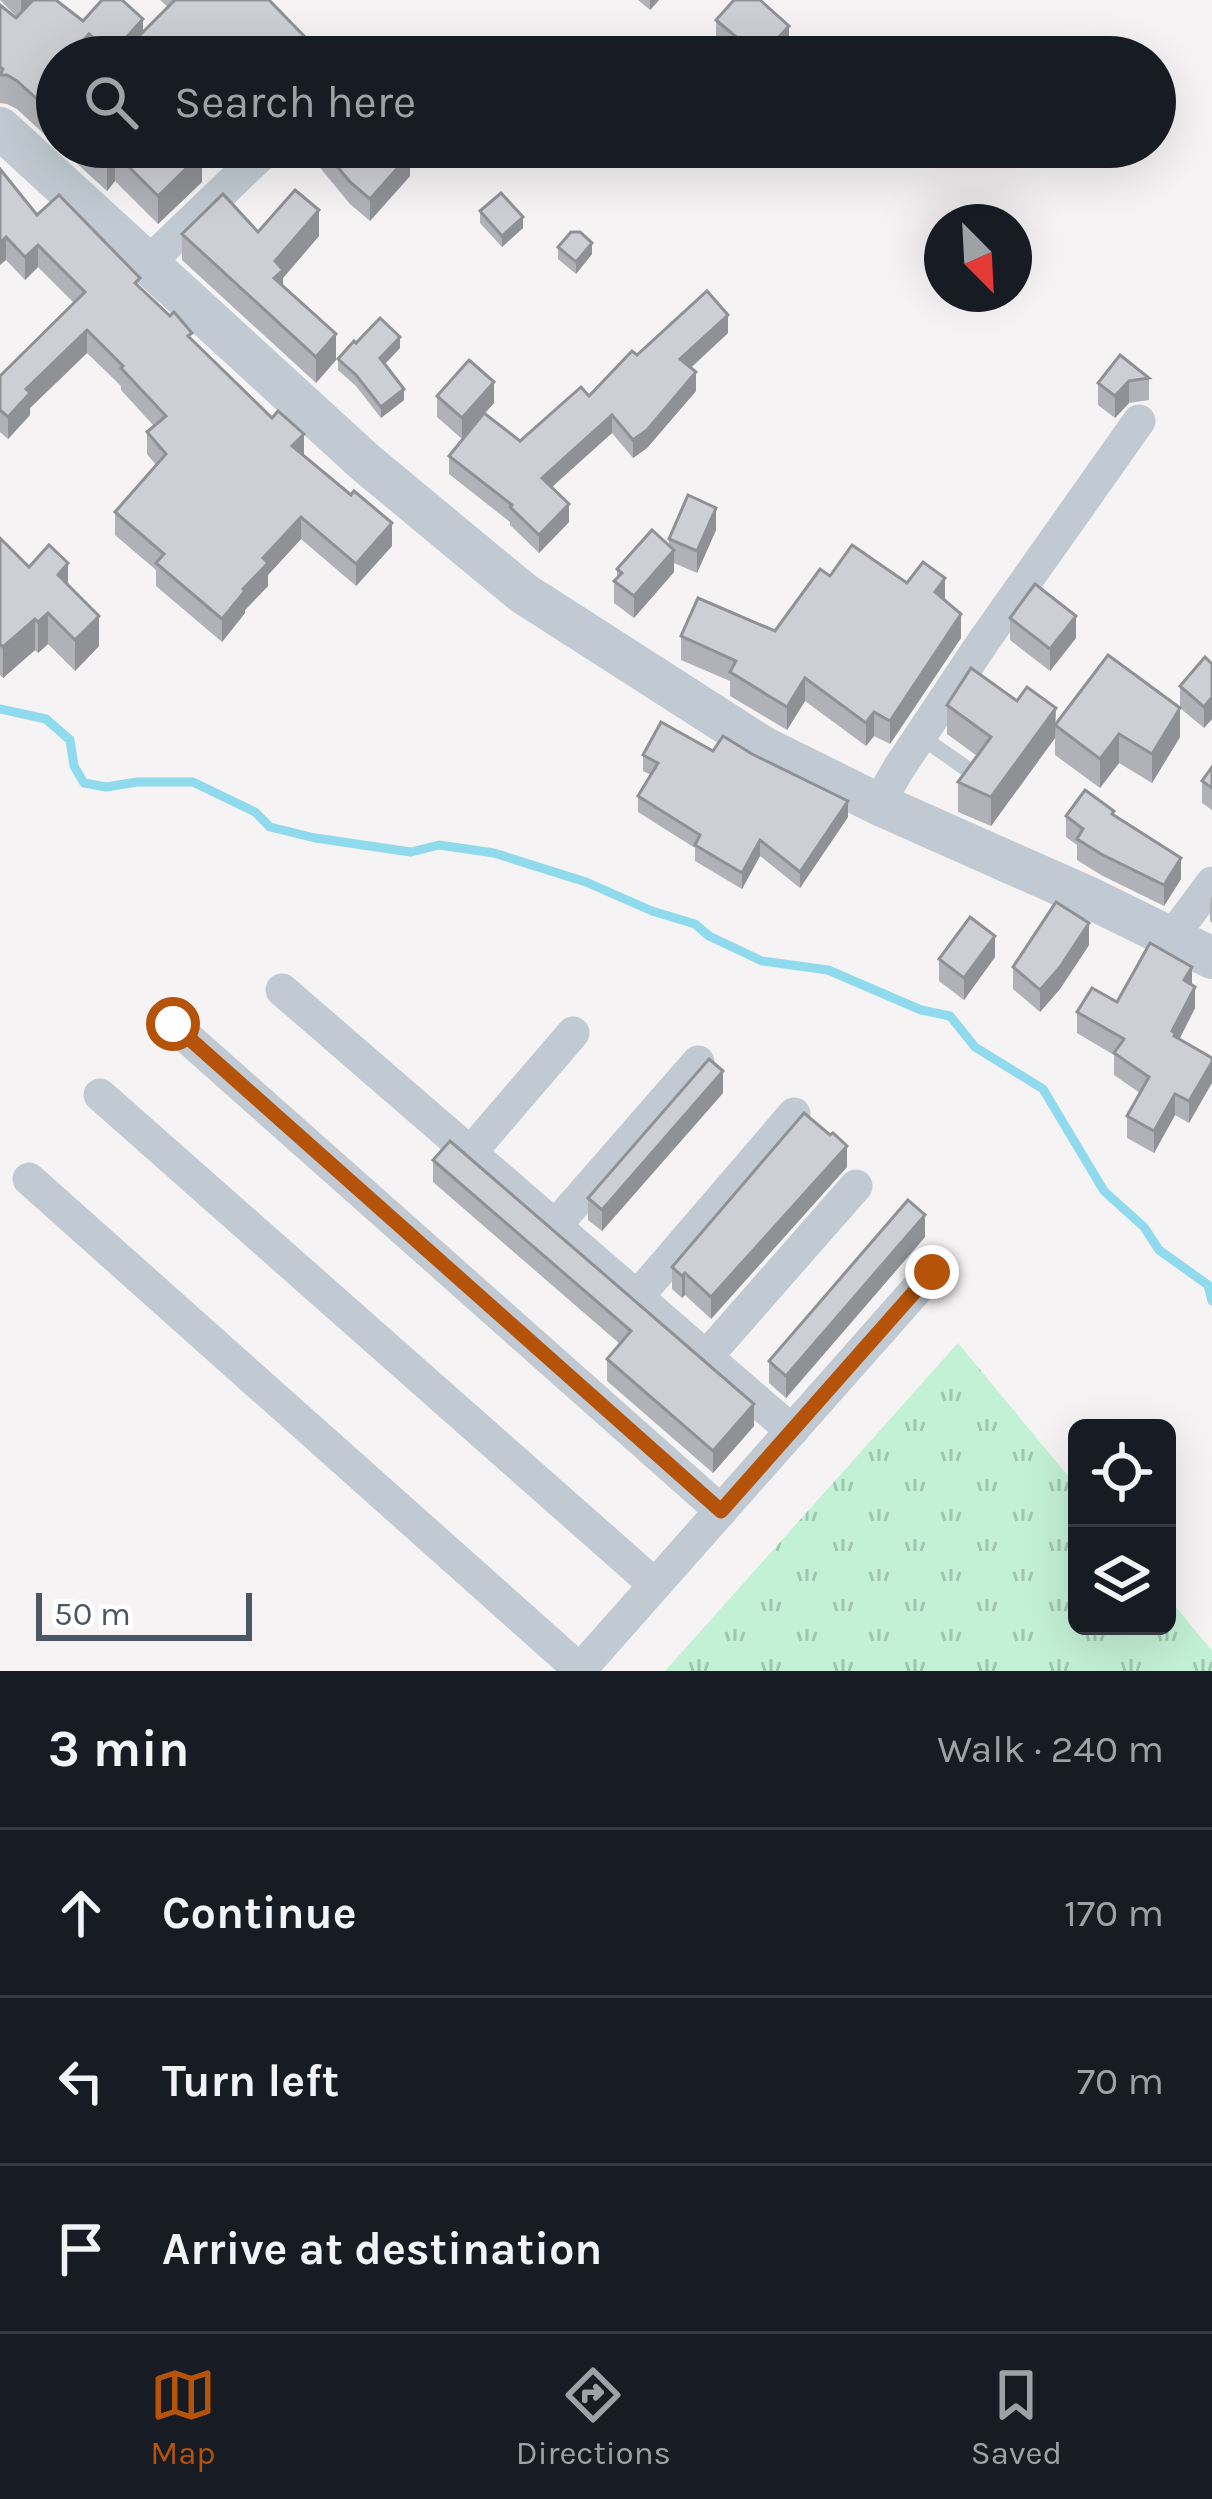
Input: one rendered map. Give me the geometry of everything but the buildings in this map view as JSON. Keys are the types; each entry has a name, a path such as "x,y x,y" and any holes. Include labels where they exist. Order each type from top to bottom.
{"street":[{"path":"0,128 36,161"},
{"path":"44,168 366,464 523,593 763,747 1212,958"},
{"path":"148,263 247,168"},
{"path":"878,804 1139,421"},
{"path":"1171,938 1212,883"},
{"path":"282,990 792,1431"},
{"path":"173,1024 721,1511"},
{"path":"470,1153 573,1033"},
{"path":"555,1226 698,1062"},
{"path":"100,1095 655,1585"},
{"path":"637,1298 794,1114"},
{"path":"29,1179 579,1670 932,1272"},
{"path":"706,1357 856,1186"}],"lane":[{"path":"920,736 970,771"}],"green space":[{"path":"958,1343 1068,1476 1068,1635 1176,1635 1176,1607 1212,1651 1212,1671 665,1671"}],"waterway":[{"path":"0,709 46,719 70,740 74,766 84,783 106,787 193,782 255,812 270,827 315,838 411,852 439,845 494,853 695,924 709,936 762,961 828,970 921,1010 950,1016 975,1047 1043,1089 1104,1191 1144,1227 1159,1250 1208,1285 1212,1301"}],"route":[{"path":"173,1024 721,1511 932,1272"}]}
